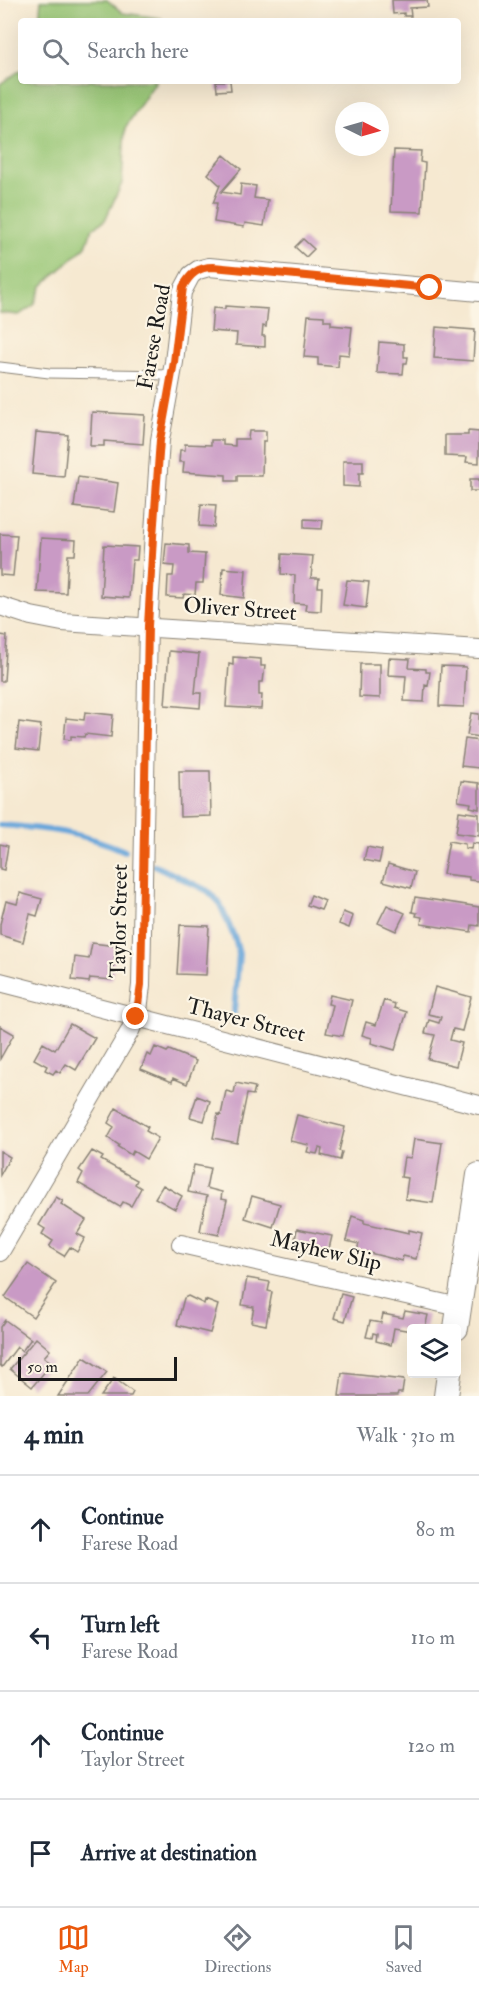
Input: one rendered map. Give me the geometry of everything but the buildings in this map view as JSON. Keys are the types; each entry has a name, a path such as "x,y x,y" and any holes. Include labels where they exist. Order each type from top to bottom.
{"street":[{"name":"Farese Road","path":"148,626 160,440 183,287 195,272 205,267 479,292"},
{"name":"Oliver Street","path":"0,606 54,621 479,650"},
{"name":"Taylor Street","path":"0,1252 130,1031 136,1017 141,985 148,626"},
{"name":"Thayer Street","path":"0,981 479,1105"},
{"path":"458,1318 479,1175"},
{"name":"Mayhew Slip","path":"182,1244 458,1318"},
{"path":"446,1396 448,1378"}],"lane":[{"path":"0,367 49,373 171,375"}],"green space":[{"path":"41,0 107,0 123,13 161,18 39,18"},
{"path":"18,72 18,84 154,84 125,128 122,183 105,220 92,229 86,246 42,286 34,305 19,315 0,313 0,84"}],"waterway":[{"path":"0,825 64,832 125,851"},
{"path":"154,865 208,891 219,902 239,954 233,1022"}],"route":[{"path":"136,1017 141,994 148,626 154,524 160,440 174,362 183,287 198,270 213,267 430,288"}]}
